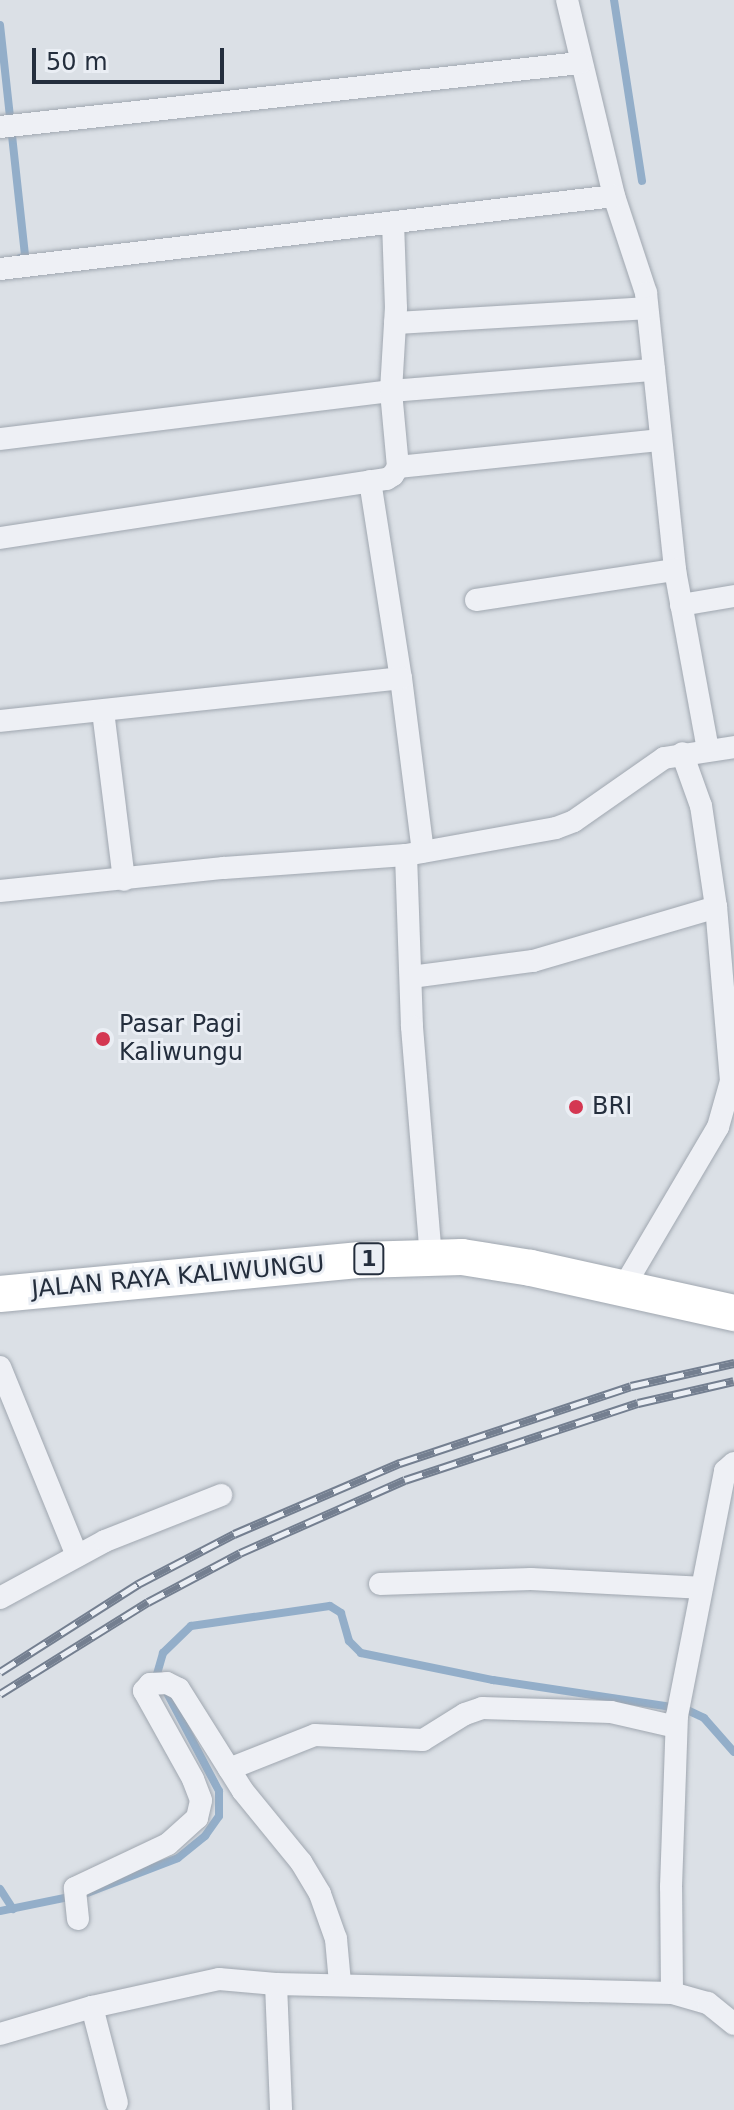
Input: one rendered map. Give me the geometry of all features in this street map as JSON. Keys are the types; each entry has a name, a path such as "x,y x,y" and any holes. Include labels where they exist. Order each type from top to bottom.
{"main road":[{"name":"JALAN RAYA KALIWUNGU","path":"0,1294 360,1260 462,1257 531,1268 734,1313"}],"street":[{"path":"567,0 614,196 647,308 659,440 681,605 693,751 716,907 726,934 731,1081 728,1098 718,1127 622,1290"},
{"path":"0,127 580,63"},
{"path":"0,269 614,196"},
{"path":"393,224 395,323 391,391 398,467"},
{"path":"395,323 647,308"},
{"path":"0,439 391,391 654,370"},
{"path":"0,538 387,479 398,467 659,440"},
{"path":"370,481 401,678 414,854 411,977 431,1257"},
{"path":"476,600 675,570"},
{"path":"681,605 734,596"},
{"path":"0,721 401,678"},
{"path":"103,711 124,880"},
{"path":"0,891 224,868 414,854 565,825 664,758 693,751 734,747"},
{"path":"411,977 533,961 716,907"},
{"path":"0,1367 77,1556"},
{"path":"672,1993 671,1887 677,1721 700,1588 725,1471 734,1463"},
{"path":"0,1598 77,1556 221,1495"},
{"path":"380,1584 531,1579 700,1588"},
{"path":"75,1905 86,1880 168,1844 197,1818 201,1800 193,1779 144,1691 145,1687 162,1682 179,1689 229,1769 301,1862 320,1894 336,1939 340,1983"},
{"path":"229,1769 315,1735 423,1740 465,1714 482,1708 611,1712 677,1721"},
{"path":"0,2034 92,2007 219,1979 276,1984 340,1983 525,1992 672,1993 708,2003 734,2024"},
{"path":"276,1984 281,2110"},
{"path":"92,2007 117,2103"}],"waterway":[{"path":"614,0 642,181"},
{"path":"0,25 25,257 20,258"},
{"path":"87,1893 178,1858 205,1836 219,1816 219,1791 157,1674 163,1653 191,1626 330,1606 341,1613 349,1641 361,1653 493,1680 685,1709 704,1718 734,1752"},
{"path":"0,1889 13,1909"},
{"path":"0,1911 74,1896"}],"railway":[{"path":"0,1672 138,1584 234,1534 400,1463 631,1386 734,1363"},
{"path":"0,1694 148,1602 240,1553 405,1480 638,1403 734,1381"}],"place":[{"name":"Pasar Pagi Kaliwungu","path":"103,1039"},
{"name":"BRI","path":"576,1107"}]}
